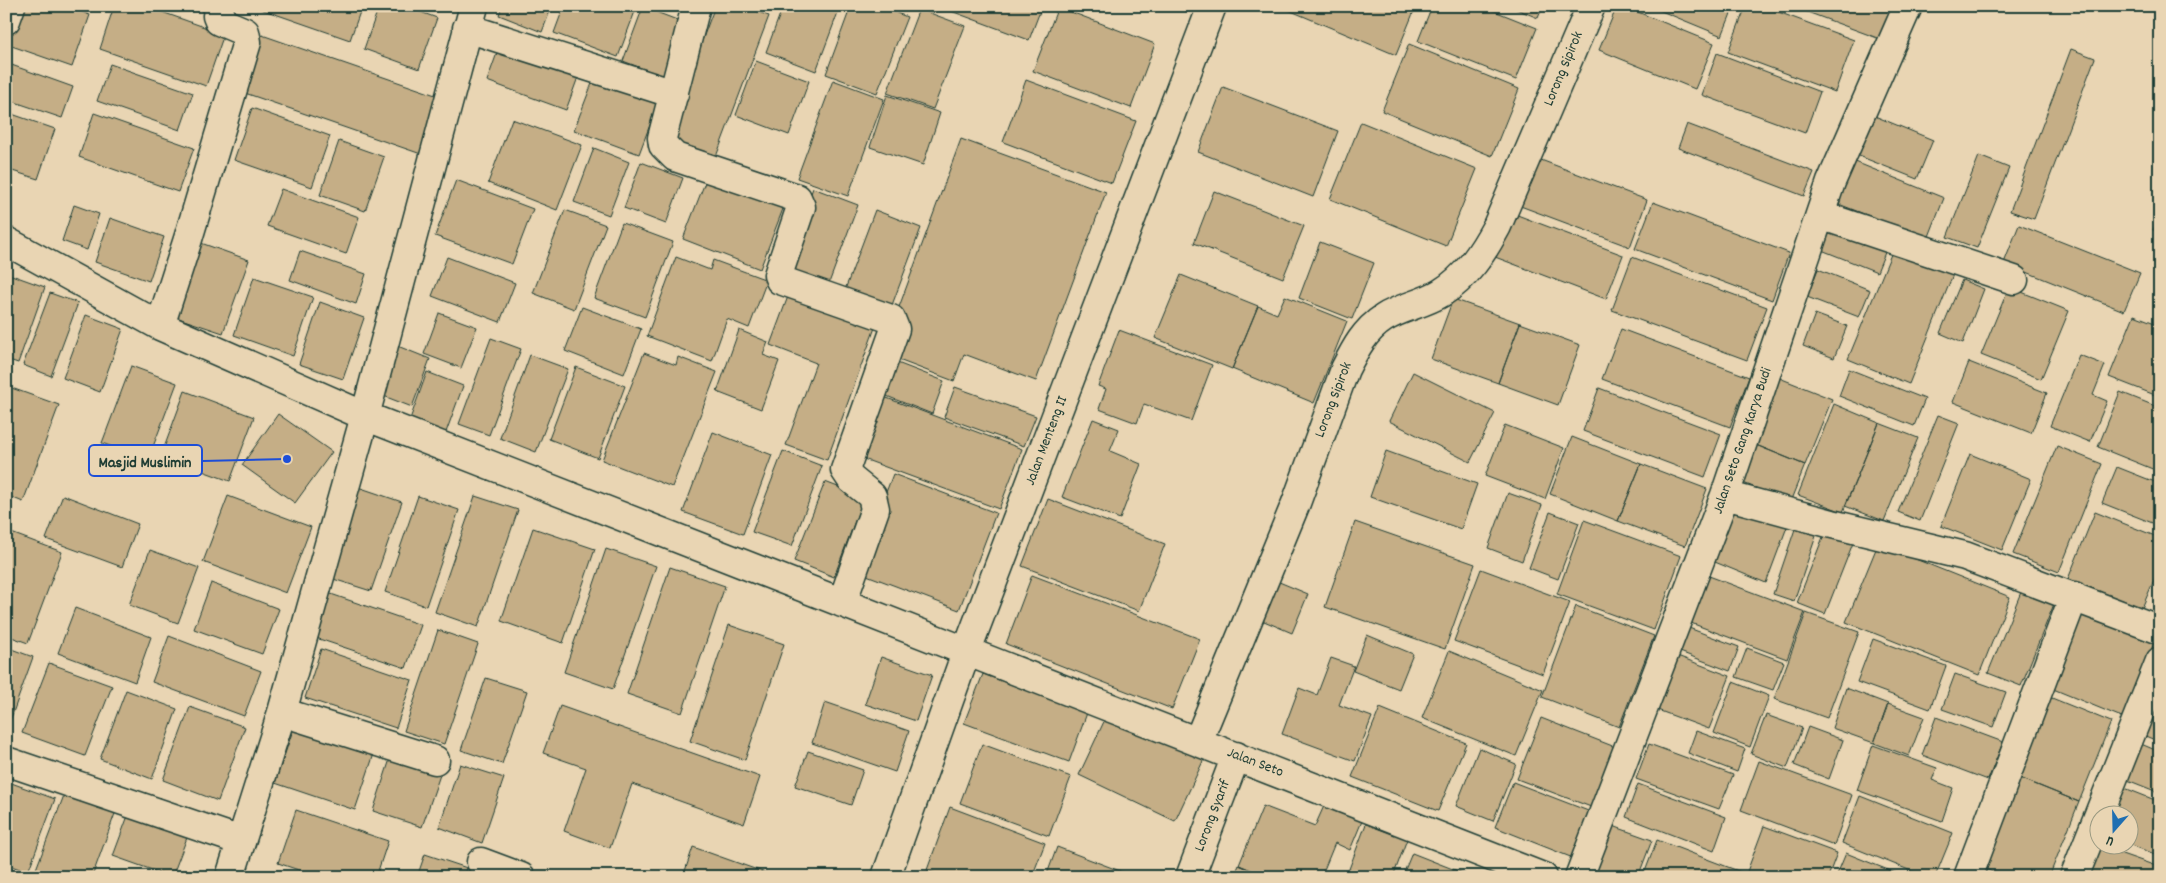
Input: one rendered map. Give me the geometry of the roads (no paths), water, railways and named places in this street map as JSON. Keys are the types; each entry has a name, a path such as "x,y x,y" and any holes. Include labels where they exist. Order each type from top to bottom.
{"street":[{"path":"6,20 11,6"},
{"path":"160,326 247,42 245,32 219,21 217,16 220,6"},
{"path":"696,6 662,138 663,145 675,157 786,194 800,202 801,207 778,275 780,280 893,321 895,330 845,470 850,480 872,496 875,509 842,603"},
{"name":"Jalan Menteng II","path":"886,877 967,650 1212,6"},
{"name":"Lorong Sipirok","path":"1198,741 1296,503 1345,369 1354,350 1369,330 1385,317 1441,293 1468,271 1485,250 1591,6"},
{"name":"Jalan Seto Gang Karya Budi","path":"1579,877 1725,495 1831,182 1908,6"},
{"path":"230,877 282,712 365,416 470,17 674,94"},
{"path":"1820,214 2014,280"},
{"name":"Jalan Seto","path":"6,241 160,326 365,416 1543,877"},
{"path":"1725,495 1832,524 1965,556 2160,630"},
{"path":"1968,877 2074,596"},
{"path":"2074,877 2160,660"},
{"path":"282,712 435,760"},
{"name":"Lorong Syarif","path":"1190,877 1236,756"},
{"path":"6,761 242,841"},
{"path":"481,862 521,877"}],"place":[{"name":"Masjid Muslimin","path":"287,459"}]}
